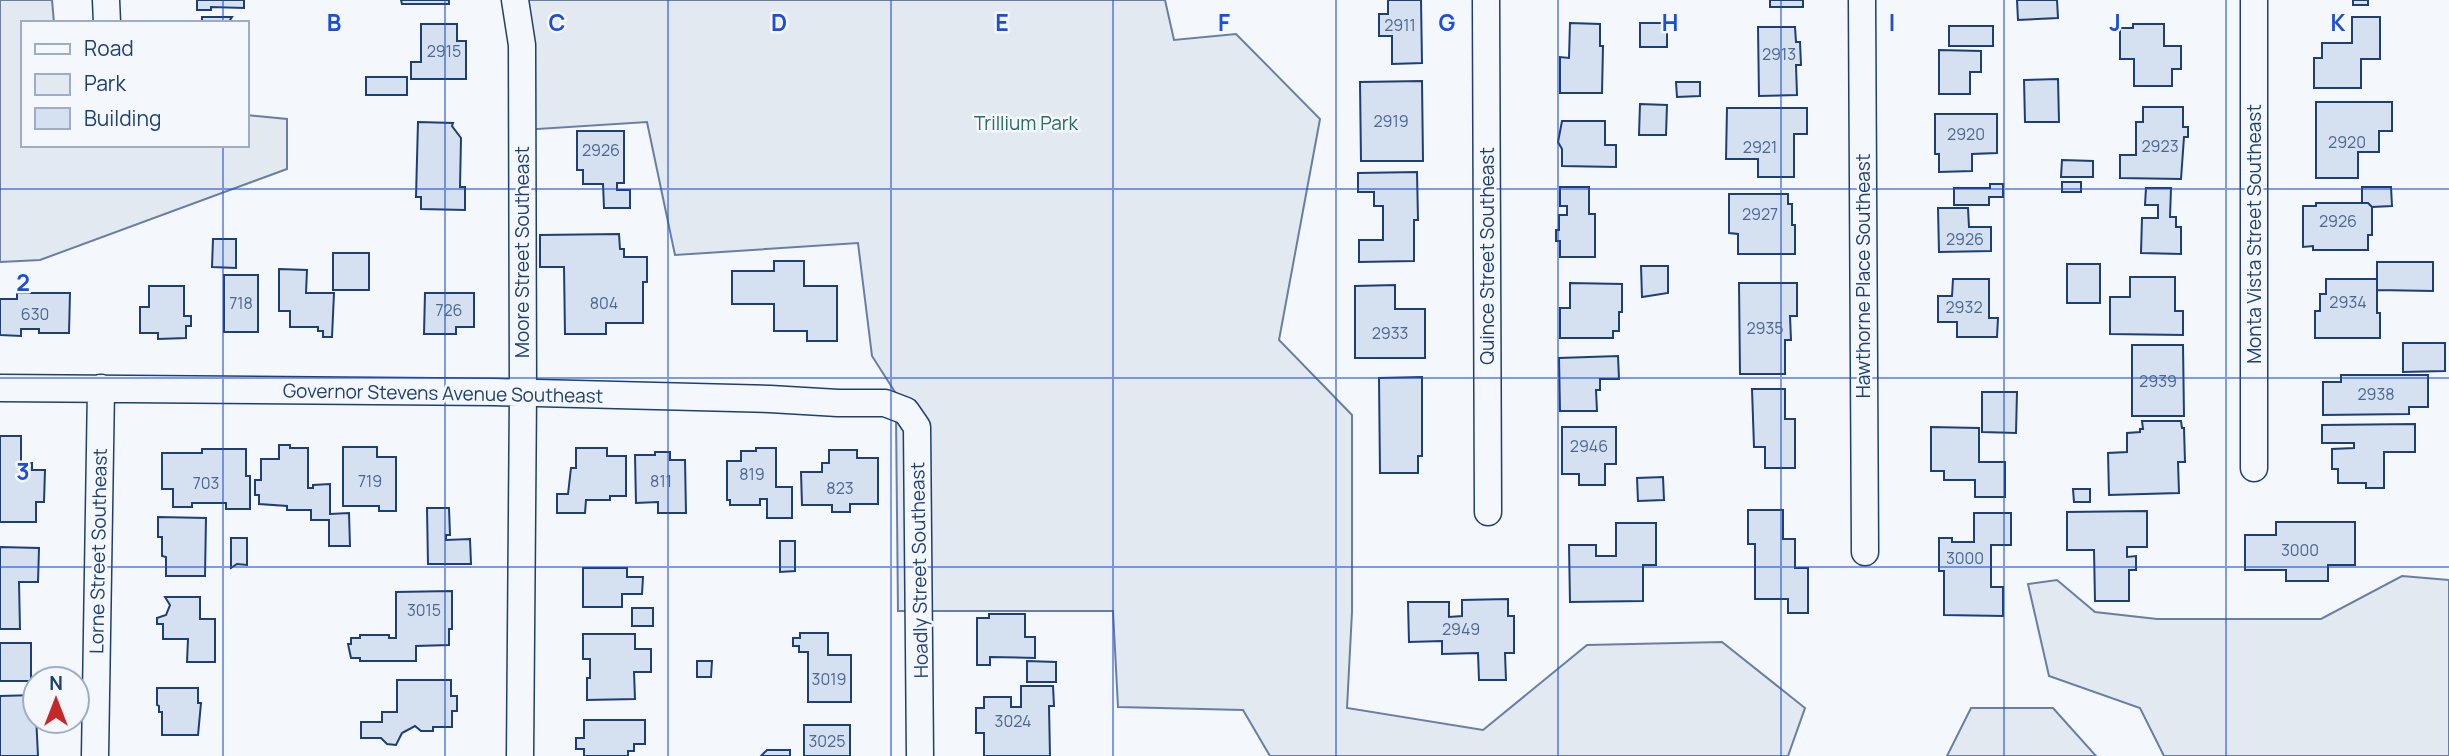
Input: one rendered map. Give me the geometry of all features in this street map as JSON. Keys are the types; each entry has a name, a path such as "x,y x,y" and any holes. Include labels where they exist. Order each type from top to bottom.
{"street":[{"path":"106,0 107,21"},
{"name":"Moore Street Southeast","path":"515,0 522,46 520,756"},
{"name":"Quince Street Southeast","path":"1486,0 1488,512"},
{"name":"Hawthorne Place Southeast","path":"1861,0 1866,552"},
{"name":"Monta Vista Street Southeast","path":"2254,0 2254,468"},
{"name":"Governor Stevens Avenue Southeast","path":"0,388 523,393 838,403 885,402"},
{"name":"Lorne Street Southeast","path":"95,756 101,388"},
{"name":"Hoadly Street Southeast","path":"885,402 906,411 917,427 920,756"}],"green space":[{"path":"0,0 52,0 54,21 21,21 21,147 248,147 248,115 287,119 287,169 40,260 0,262"},
{"name":"Trillium Park","path":"515,0 1165,0 1174,40 1236,34 1320,119 1279,340 1352,415 1352,612 1347,708 1483,730 1587,645 1722,642 1805,708 1788,756 1270,756 1243,710 1118,707 1113,611 898,611 896,414 909,414 872,356 858,243 675,255 647,122 522,130"},
{"path":"2402,576 2449,580 2449,756 2164,756 2140,708 2049,676 2028,584 2057,580 2095,612 2157,619 2321,619"},
{"path":"1971,708 2053,708 2096,756 1947,756"}],"building":[{"path":"197,0 244,0 244,8 211,7 211,10 197,10"},
{"path":"401,0 449,0 449,4 402,4"},
{"path":"1388,0 1421,0 1422,63 1392,64 1392,36 1379,36 1379,14 1388,14"},
{"path":"1770,0 1803,0 1803,7 1770,7"},
{"path":"2017,0 2057,0 2058,18 2018,20"},
{"path":"2353,0 2368,0 2368,5 2353,5"},
{"path":"202,17 232,17 229,21 202,21"},
{"path":"2352,17 2380,17 2380,59 2361,59 2361,88 2314,88 2314,58 2322,58 2322,43 2352,43"},
{"path":"1570,23 1600,24 1600,46 1603,46 1602,93 1560,93 1560,57 1569,58"},
{"path":"1640,23 1667,23 1667,47 1640,47"},
{"path":"421,24 457,24 457,41 466,41 466,79 411,79 411,62 421,62"},
{"path":"2133,24 2164,24 2164,46 2181,46 2181,69 2172,69 2172,86 2134,86 2134,59 2120,59 2120,28 2133,28"},
{"path":"1949,26 1993,26 1993,46 1949,46"},
{"path":"1758,27 1795,27 1796,42 1800,42 1801,65 1796,65 1797,95 1759,96"},
{"path":"1939,50 1981,51 1981,72 1970,72 1970,94 1939,94"},
{"path":"366,77 407,77 407,95 366,95"},
{"path":"2058,79 2059,122 2025,122 2024,80"},
{"path":"1422,81 1423,161 1361,161 1360,82"},
{"path":"1676,82 1700,82 1700,96 1677,97"},
{"path":"2316,102 2392,102 2392,131 2379,131 2379,152 2358,152 2358,178 2316,178"},
{"path":"1640,104 1667,105 1666,135 1639,135"},
{"path":"2143,107 2183,107 2183,127 2188,127 2188,137 2184,137 2181,179 2120,178 2120,155 2136,155 2136,122 2143,122"},
{"path":"1727,108 1807,108 1807,134 1794,134 1794,177 1758,177 1758,159 1726,159"},
{"path":"1935,114 1997,114 1997,153 1972,154 1972,171 1939,172 1939,154 1935,154"},
{"path":"1562,121 1605,121 1605,145 1616,145 1616,167 1562,166 1562,149 1558,142"},
{"path":"418,122 453,123 452,126 461,138 460,187 465,187 465,210 421,209 421,197 416,197"},
{"path":"577,131 624,131 624,183 617,183 617,190 630,190 630,208 604,208 603,184 583,184 583,170 577,170"},
{"path":"2062,160 2093,161 2093,177 2061,177"},
{"path":"1417,172 1418,220 1414,220 1414,261 1359,262 1359,240 1383,240 1383,206 1374,206 1374,192 1358,192 1358,173"},
{"path":"2062,182 2081,182 2081,192 2062,192"},
{"path":"1990,184 2003,184 2003,197 1989,197 1989,205 1954,205 1954,188 1990,188"},
{"path":"1560,187 1589,187 1589,214 1595,214 1595,257 1560,257 1560,241 1556,241 1556,230 1559,230 1559,215 1567,215 1567,206 1560,206"},
{"path":"2362,187 2391,187 2392,206 2372,207 2368,203 2362,203"},
{"path":"2146,188 2171,188 2170,217 2176,217 2176,227 2181,227 2181,254 2141,253 2142,218 2158,218 2158,205 2145,205"},
{"path":"1729,194 1788,194 1788,204 1792,204 1792,225 1795,225 1795,254 1738,254 1738,234 1729,233"},
{"path":"2316,203 2368,203 2372,207 2372,235 2368,235 2368,250 2313,250 2313,246 2303,247 2303,206 2316,206"},
{"path":"1938,208 1968,208 1969,227 1991,227 1991,251 1939,252"},
{"path":"619,234 620,249 624,249 624,257 647,257 647,282 643,282 643,323 606,323 606,334 565,334 564,267 540,267 540,235"},
{"path":"213,239 236,239 236,268 212,267"},
{"path":"333,253 369,253 369,290 333,290"},
{"path":"774,261 804,261 804,286 837,286 837,341 807,341 807,331 774,331 774,304 732,304 732,271 774,271"},
{"path":"2377,262 2433,262 2433,291 2377,290"},
{"path":"2067,264 2100,264 2100,303 2067,303"},
{"path":"1641,266 1668,266 1668,293 1642,297"},
{"path":"279,269 307,270 306,293 334,293 332,337 323,337 323,331 318,331 318,327 290,327 290,311 279,311"},
{"path":"224,275 258,275 258,332 224,332"},
{"path":"2130,277 2175,277 2175,311 2183,311 2183,335 2110,334 2110,297 2130,297"},
{"path":"1953,279 1989,279 1989,318 1998,318 1997,337 1957,337 1957,322 1938,322 1938,296 1952,296"},
{"path":"2326,279 2377,279 2380,338 2315,338 2315,311 2320,311 2320,294 2326,294"},
{"path":"1570,283 1622,284 1619,331 1613,331 1613,338 1560,338 1560,308 1570,308"},
{"path":"1739,283 1797,283 1797,316 1790,316 1791,340 1785,340 1785,374 1740,374"},
{"path":"1395,285 1395,309 1425,309 1425,358 1355,358 1355,286"},
{"path":"149,286 184,286 184,316 191,316 191,326 186,326 186,338 158,339 158,333 140,333 140,307 149,307"},
{"path":"17,293 70,293 69,333 39,333 39,329 21,329 21,336 0,335 0,299 17,299"},
{"path":"425,293 474,293 474,327 456,327 456,334 424,334"},
{"path":"2403,343 2445,343 2445,371 2403,372"},
{"path":"2132,345 2183,345 2184,416 2132,416"},
{"path":"1618,356 1619,379 1600,379 1600,390 1596,390 1597,411 1560,411 1559,358"},
{"path":"2341,375 2428,375 2428,407 2409,407 2409,414 2323,415 2323,382 2341,382"},
{"path":"1422,377 1422,456 1418,456 1418,473 1380,473 1379,378"},
{"path":"1752,389 1785,389 1785,419 1795,419 1795,468 1765,468 1765,447 1754,447"},
{"path":"1982,392 2017,392 2016,433 1982,432"},
{"path":"2142,421 2181,421 2184,428 2185,462 2178,462 2179,493 2109,495 2108,453 2127,452 2127,433 2140,432 2140,429 2143,429"},
{"path":"2415,424 2415,452 2384,452 2384,488 2366,488 2366,483 2338,483 2338,469 2332,469 2332,449 2354,448 2354,443 2322,443 2322,425"},
{"path":"1562,427 1616,427 1616,464 1605,464 1605,485 1579,485 1579,474 1562,474"},
{"path":"1931,427 1979,428 1979,462 2005,462 2005,497 1975,497 1975,480 1944,480 1944,471 1931,471"},
{"path":"0,436 21,436 21,463 32,463 32,470 45,470 44,502 36,502 36,522 0,522"},
{"path":"279,445 308,448 308,488 330,484 330,514 349,513 350,546 329,546 329,520 311,520 311,510 287,510 287,506 259,504 259,495 255,495 255,480 261,480 261,459 279,459"},
{"path":"343,447 377,447 377,457 396,457 396,511 379,511 379,506 343,506"},
{"path":"576,448 607,448 607,456 626,456 626,496 610,496 610,500 586,500 585,513 557,513 557,494 568,494 571,468 576,468"},
{"path":"756,448 776,448 776,487 792,487 792,518 767,518 767,499 760,499 760,505 730,505 730,500 727,500 727,461 741,461 741,451 756,451"},
{"path":"202,449 246,449 246,476 250,476 250,509 226,509 226,503 192,503 192,507 173,507 173,489 162,489 162,453 202,453"},
{"path":"829,450 857,450 857,458 878,458 878,504 850,504 850,512 832,512 832,505 802,505 801,472 822,472 822,463 829,463"},
{"path":"655,452 670,452 670,460 685,460 686,513 658,513 658,502 636,503 635,455 655,455"},
{"path":"1663,477 1664,500 1638,501 1637,478"},
{"path":"2073,489 2090,489 2090,502 2074,502"},
{"path":"427,508 449,508 450,535 446,535 446,540 470,539 471,564 428,564"},
{"path":"1748,510 1783,510 1783,539 1795,539 1795,568 1808,568 1808,613 1788,613 1788,599 1755,599 1755,544 1748,544"},
{"path":"2147,511 2147,547 2127,547 2127,557 2136,556 2136,570 2129,570 2129,601 2095,601 2094,550 2067,550 2067,512"},
{"path":"1974,513 2011,513 2011,545 1991,545 1991,587 2003,587 2003,616 1944,615 1944,571 1939,571 1939,538 1952,538 1952,542 1974,542"},
{"path":"158,517 206,518 205,576 166,576 162,537 158,537"},
{"path":"2276,522 2355,522 2355,565 2328,565 2328,581 2286,581 2286,570 2245,570 2245,535 2276,535"},
{"path":"1616,523 1656,523 1656,565 1643,565 1643,601 1570,602 1569,545 1596,545 1596,556 1616,556"},
{"path":"231,538 247,538 247,565 237,564 231,568"},
{"path":"780,541 795,541 795,571 780,572"},
{"path":"0,547 39,548 38,582 19,582 20,629 0,629"},
{"path":"583,568 627,568 627,577 643,577 642,594 622,594 622,607 583,607"},
{"path":"452,591 452,629 449,629 449,645 416,646 416,661 360,661 360,658 351,658 348,644 351,644 351,638 360,638 360,635 389,635 389,638 396,638 396,592"},
{"path":"165,597 200,597 200,619 215,619 215,662 187,662 188,639 163,639 163,624 157,624 157,618 166,615 170,605"},
{"path":"1508,599 1508,616 1514,616 1514,653 1505,653 1506,680 1479,680 1478,653 1442,654 1442,641 1409,642 1408,602 1449,602 1449,617 1462,616 1462,600"},
{"path":"632,608 653,608 653,626 632,626"},
{"path":"989,614 1025,614 1025,637 1035,637 1035,658 990,657 990,665 977,665 977,618 989,618"},
{"path":"800,633 828,633 828,655 851,655 851,702 808,702 808,652 799,652 799,646 793,646 793,638 800,638"},
{"path":"583,634 635,634 635,649 651,649 651,672 634,672 635,699 587,700 590,659 583,659"},
{"path":"0,643 31,643 31,665 21,665 21,681 0,681"},
{"path":"697,661 712,661 711,677 697,677"},
{"path":"1027,661 1056,662 1056,682 1027,682"},
{"path":"397,680 451,680 451,696 457,696 457,711 452,711 452,727 433,727 433,731 421,731 415,726 402,733 396,745 387,744 381,738 361,738 361,722 382,722 382,712 397,712"},
{"path":"1021,686 1053,686 1054,706 1049,706 1050,756 984,756 984,733 976,733 976,708 984,708 984,697 1011,697 1011,707 1021,707"},
{"path":"157,688 198,688 198,703 201,703 198,735 162,735 162,712 159,712 157,705"},
{"path":"21,695 21,735 37,735 38,756 0,756 0,696"},
{"path":"584,720 645,720 645,744 634,744 634,751 628,751 628,756 584,756 584,749 576,749 576,738 584,738"},
{"path":"804,725 850,725 850,756 804,756"},
{"path":"767,750 790,750 790,756 761,756"}]}
